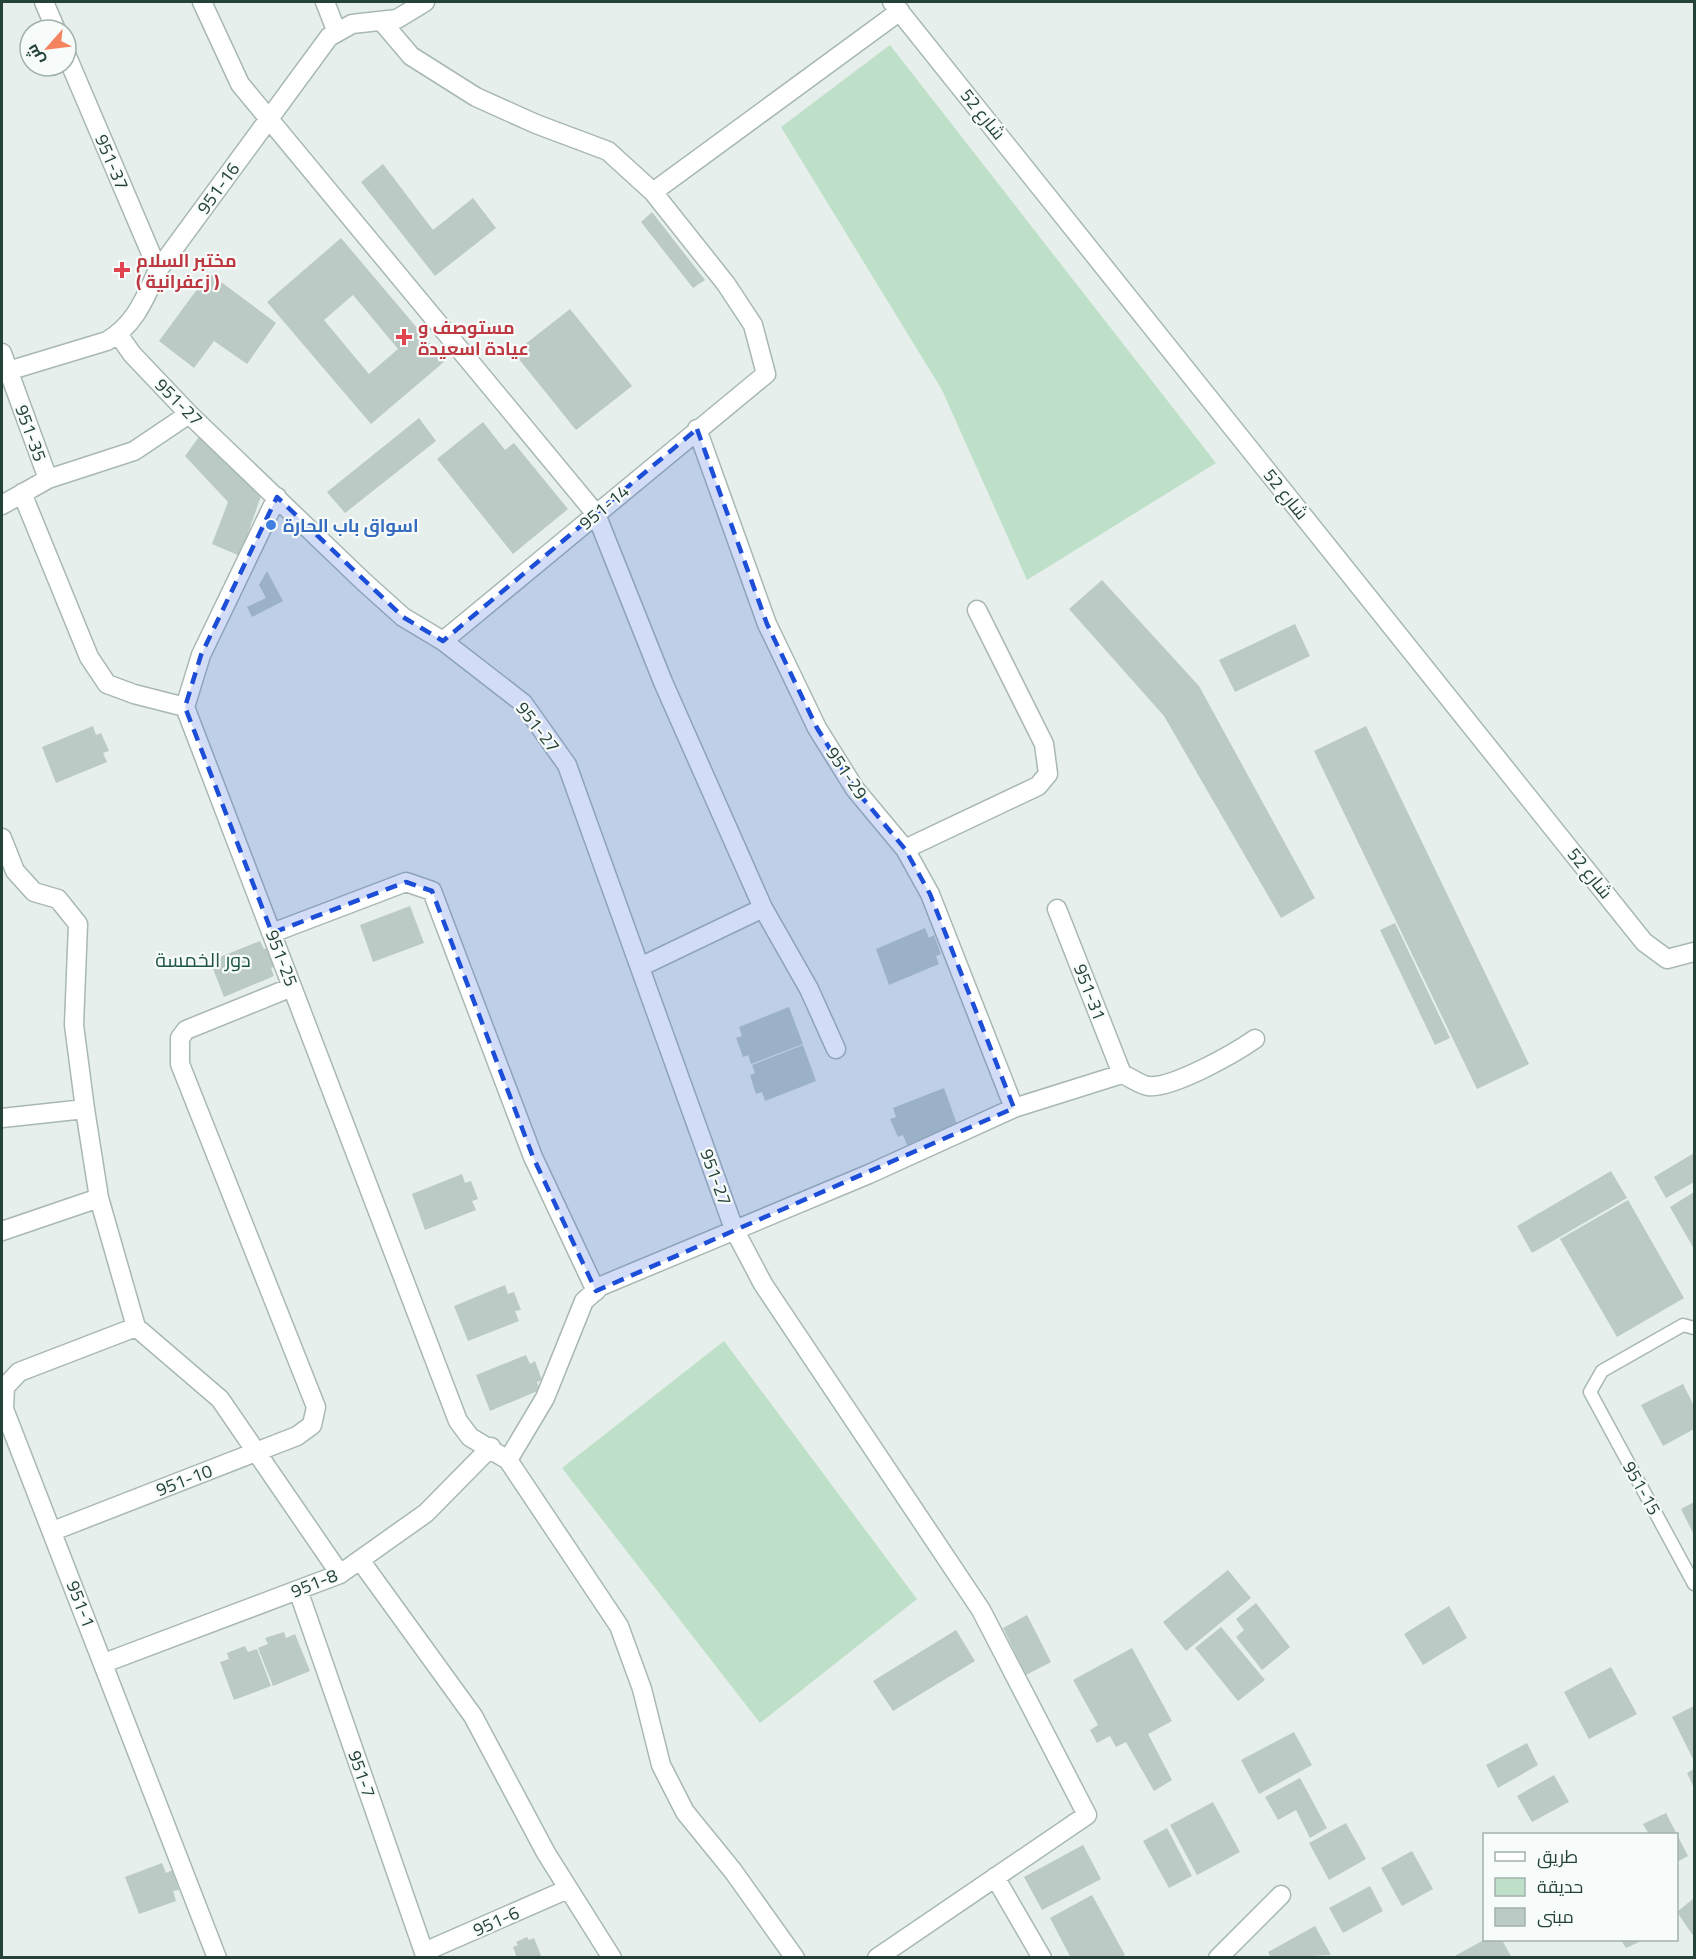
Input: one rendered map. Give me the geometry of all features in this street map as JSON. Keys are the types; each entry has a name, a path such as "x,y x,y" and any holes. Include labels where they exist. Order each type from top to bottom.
{"street":[{"path":"44,2 51,18"},
{"path":"202,2 240,84 596,514 663,682 763,908 809,989 836,1049"},
{"path":"325,2 336,30 352,24 383,22 404,16 425,2"},
{"path":"383,22 411,57 477,97 536,124 608,151 652,192 896,6"},
{"name":"شارع 52","path":"896,6 1644,942 1668,959 1695,952"},
{"name":"951-16","path":"8,371 107,340 118,334 139,311 158,270 268,118 336,30"},
{"name":"951-37","path":"76,78 158,270"},
{"name":"951-14","path":"443,641 766,374 753,325 726,284 652,192"},
{"name":"951-27","path":"118,334 132,354 189,414 403,617 443,641 523,703 567,765 734,1229 763,1284 981,1610 1088,1815 995,1877"},
{"name":"951-35","path":"2,353 48,479"},
{"path":"2,505 48,479 134,451 189,414"},
{"name":"951-29","path":"697,429 768,624 817,728 855,789 905,849 930,894 1014,1108"},
{"path":"22,493 89,657 107,684 134,694 185,707 201,655 277,497"},
{"path":"905,849 1038,786 1048,774 1044,744 977,610"},
{"name":"951-25","path":"185,707 458,1421 470,1437 490,1447 508,1460"},
{"path":"2,838 15,871 34,892 58,899 78,924 74,1025 85,1109 99,1198 136,1327 220,1399 340,1574"},
{"path":"272,933 406,882 432,891 533,1156 596,1291"},
{"path":"640,967 763,908"},
{"name":"951-31","path":"1058,909 1122,1074"},
{"name":"951-10","path":"53,1531 297,1436 312,1425 316,1407 180,1064 180,1038 186,1030 292,987"},
{"path":"795,1958 733,1871 685,1812 661,1765 642,1689 619,1626 508,1460 545,1398 584,1301 601,1286 869,1174 1014,1108 1122,1074 1148,1086 1177,1079 1222,1059 1255,1039"},
{"path":"2,1118 85,1109"},
{"path":"2,1231 99,1198"},
{"name":"951-1","path":"136,1327 19,1372 4,1387 4,1409 217,1958"},
{"name":"951-8","path":"104,1663 340,1574 426,1513 490,1447"},
{"path":"360,1560 473,1716 546,1854 612,1958"},
{"name":"951-7","path":"298,1590 425,1955"},
{"path":"877,1958 995,1877 1042,1958"},
{"name":"951-6","path":"425,1955 568,1889"},
{"path":"1218,1958 1281,1895"}],"lane":[{"name":"951-15","path":"1695,1328 1683,1325 1602,1371 1590,1392 1695,1584"}],"highlighted area":[{"path":"697,429 767,624 817,728 855,789 905,849 930,894 1014,1108 596,1291 533,1157 432,891 406,882 272,933 185,707 201,655 277,497 403,617 443,641"}],"green space":[{"path":"890,45 1216,463 1027,580 942,390 781,127"},
{"path":"724,1341 917,1599 760,1723 562,1468"}],"building":[{"path":"383,164 433,230 473,198 496,228 435,276 361,182"},
{"path":"652,212 705,280 693,288 641,222"},
{"path":"341,238 445,361 371,424 267,302","holes":["353,295 398,349 369,374 324,320"]},
{"path":"209,273 276,323 247,364 214,341 194,368 159,341"},
{"path":"570,309 632,386 576,430 514,353"},
{"path":"419,418 436,441 345,513 327,492"},
{"path":"483,422 505,450 514,443 568,509 513,554 437,459"},
{"path":"201,434 261,496 240,556 212,544 228,502 185,456"},
{"path":"267,571 283,601 252,617 247,607 266,598 259,585"},
{"path":"1102,580 1199,686 1315,898 1281,918 1164,716 1069,609"},
{"path":"1295,624 1310,656 1235,692 1219,660"},
{"path":"93,726 96,735 101,733 109,751 103,753 107,762 56,783 42,747"},
{"path":"1366,726 1529,1064 1477,1089 1314,751"},
{"path":"410,906 424,943 373,962 360,925"},
{"path":"1395,923 1450,1038 1435,1045 1380,930"},
{"path":"925,928 929,938 934,935 941,954 936,956 939,964 889,985 876,949"},
{"path":"260,941 264,949 269,947 277,965 271,968 274,976 224,997 210,961"},
{"path":"789,1007 803,1044 751,1064 748,1055 743,1057 736,1038 742,1036 739,1027"},
{"path":"803,1045 816,1081 765,1101 762,1092 756,1094 750,1075 755,1073 752,1065"},
{"path":"944,1088 957,1124 907,1145 903,1135 898,1137 890,1119 896,1117 893,1108"},
{"path":"1694,1153 1694,1182 1666,1198 1654,1177"},
{"path":"1611,1171 1627,1198 1532,1253 1517,1226"},
{"path":"462,1174 465,1183 471,1181 478,1199 472,1201 476,1210 425,1230 412,1194"},
{"path":"1694,1192 1694,1249 1670,1207"},
{"path":"1628,1200 1684,1298 1617,1337 1560,1239"},
{"path":"505,1285 508,1294 514,1292 521,1310 515,1311 519,1321 468,1341 454,1306"},
{"path":"526,1355 530,1364 535,1361 542,1380 537,1382 540,1390 490,1411 476,1375"},
{"path":"1683,1384 1694,1406 1694,1429 1663,1446 1641,1405"},
{"path":"1694,1502 1694,1535 1681,1509"},
{"path":"1228,1570 1251,1598 1186,1651 1163,1622"},
{"path":"1256,1603 1290,1647 1262,1670 1236,1637 1244,1630 1236,1619"},
{"path":"1449,1606 1467,1638 1423,1665 1404,1634"},
{"path":"1027,1615 1051,1662 1026,1675 1003,1628"},
{"path":"1221,1627 1265,1680 1238,1701 1195,1648"},
{"path":"956,1630 975,1661 893,1711 873,1681"},
{"path":"284,1632 286,1638 295,1634 310,1671 273,1686 258,1648 268,1644 265,1638"},
{"path":"245,1646 248,1652 257,1649 271,1686 234,1700 220,1662 229,1659 227,1653"},
{"path":"1132,1648 1172,1721 1148,1734 1172,1780 1154,1791 1126,1742 1116,1747 1110,1736 1097,1743 1090,1730 1098,1725 1073,1680"},
{"path":"1611,1667 1637,1714 1589,1739 1564,1692"},
{"path":"1694,1706 1694,1761 1672,1717"},
{"path":"1294,1732 1312,1765 1259,1794 1241,1760"},
{"path":"1527,1743 1538,1765 1498,1788 1486,1765"},
{"path":"1694,1769 1694,1788 1687,1773"},
{"path":"1554,1775 1569,1802 1532,1822 1517,1796"},
{"path":"1300,1778 1327,1828 1310,1838 1296,1810 1278,1820 1265,1797"},
{"path":"1213,1802 1240,1852 1197,1875 1170,1825"},
{"path":"1666,1813 1676,1833 1648,1833 1643,1824"},
{"path":"1346,1823 1366,1859 1329,1880 1309,1843"},
{"path":"1167,1828 1192,1876 1169,1888 1143,1841"},
{"path":"1678,1836 1688,1856 1678,1861"},
{"path":"1083,1845 1101,1879 1042,1910 1024,1877"},
{"path":"1412,1851 1433,1889 1402,1906 1381,1868"},
{"path":"162,1863 166,1873 172,1870 179,1890 173,1891 176,1901 139,1914 125,1877"},
{"path":"1370,1886 1383,1911 1343,1933 1329,1908"},
{"path":"1092,1895 1125,1955 1119,1958 1071,1958 1050,1918"},
{"path":"1694,1898 1694,1937 1678,1913"},
{"path":"1315,1926 1331,1955 1271,1958 1268,1952"},
{"path":"527,1937 529,1940 534,1938 542,1958 517,1958 513,1947 518,1945 516,1942"},
{"path":"1483,1941 1503,1941 1512,1958 1451,1958"},
{"path":"1622,1941 1641,1941 1626,1948"}],"place":[{"name":"مختبر السلام ( زعفرانية )","path":"122,270"},
{"name":"مستوصف و عيادة اسعيدة","path":"404,337"},
{"name":"اسواق باب الحارة","path":"271,525"}],"district":[{"name":"دور الخمسة","path":"203,959"}]}
